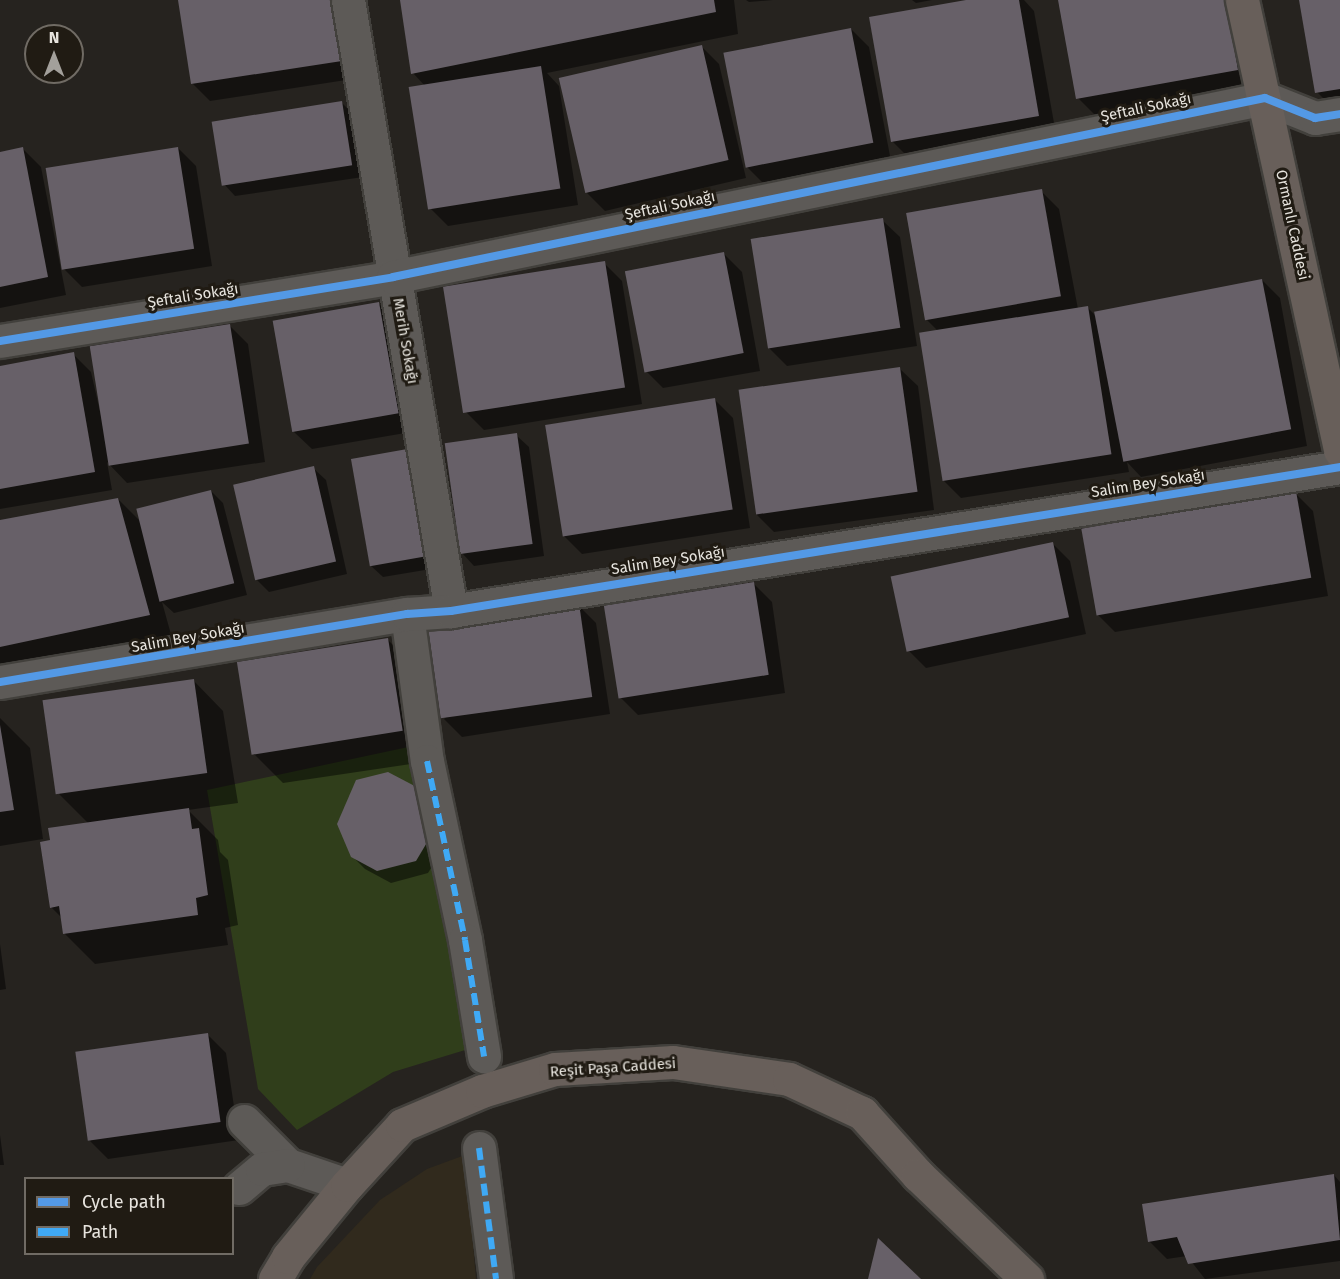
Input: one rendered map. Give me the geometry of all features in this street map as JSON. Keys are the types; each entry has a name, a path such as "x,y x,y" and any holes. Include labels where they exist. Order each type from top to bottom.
{"main road":[{"name":"Ormanlı Caddesi","path":"1242,0 1340,450"},
{"name":"Reşit Paşa Caddesi","path":"276,1279 288,1257 347,1185 402,1125 482,1091 555,1070 683,1064 789,1079 862,1113 918,1175 1028,1279"}],"street":[{"name":"Merih Sokağı","path":"348,0 451,611"},
{"name":"Şeftali Sokağı","path":"0,341 393,277 1265,98"},
{"path":"1265,98 1315,118 1340,114"},
{"name":"Salim Bey Sokağı","path":"0,682 407,614 451,611 1340,467"},
{"path":"407,614 427,761 465,940 484,1056"},
{"path":"244,1121 288,1165 347,1185"},
{"path":"479,1148 496,1279"},
{"path":"239,1188 262,1169 288,1165"}],"shaded area":[{"path":"465,1155 476,1279 310,1279 317,1267 380,1200 427,1169"}],"green space":[{"path":"413,746 475,1047 393,1072 297,1130 258,1089 207,790"}],"building":[{"path":"178,0 332,0 342,61 191,84"},
{"path":"400,0 714,0 716,12 411,74"},
{"path":"966,0 1019,0 1039,116 891,142 869,17"},
{"path":"1058,0 1226,0 1238,70 1076,99"},
{"path":"1299,0 1340,0 1340,89 1315,93"},
{"path":"851,28 873,143 746,168 723,53"},
{"path":"702,45 729,160 585,193 559,78"},
{"path":"541,66 560,188 428,209 409,87"},
{"path":"342,101 352,165 222,186 212,122"},
{"path":"23,147 48,277 0,287 0,152"},
{"path":"178,147 194,249 62,270 46,168"},
{"path":"1042,189 1061,296 925,320 906,213"},
{"path":"883,218 900,328 768,349 751,239"},
{"path":"724,252 744,353 645,372 625,271"},
{"path":"605,261 625,387 463,413 443,287"},
{"path":"1262,279 1291,429 1123,462 1094,312"},
{"path":"379,302 399,413 292,432 273,321"},
{"path":"1088,306 1111,454 943,481 919,333"},
{"path":"230,324 249,444 109,466 90,346"},
{"path":"74,352 95,472 0,489 0,366"},
{"path":"900,367 918,492 756,514 739,390"},
{"path":"715,398 733,510 563,537 545,425"},
{"path":"517,433 533,544 460,554 445,443"},
{"path":"413,448 432,555 370,566 351,459"},
{"path":"314,466 336,561 255,580 233,485"},
{"path":"211,490 234,583 160,602 136,509"},
{"path":"1296,491 1311,578 1097,616 1081,529"},
{"path":"118,498 150,615 0,647 0,520"},
{"path":"1053,542 1069,617 907,652 891,577"},
{"path":"754,582 769,675 619,699 604,606"},
{"path":"579,603 592,697 441,718 427,624"},
{"path":"388,638 403,731 252,755 237,662"},
{"path":"194,679 207,773 56,794 42,700"},
{"path":"0,725 14,810 0,812"},
{"path":"388,772 428,793 438,824 416,861 377,871 351,857 337,824 356,780"},
{"path":"189,808 192,829 199,828 208,895 196,898 198,915 63,934 59,906 50,908 40,842 50,840 48,828"},
{"path":"208,1033 221,1122 88,1141 75,1052"},
{"path":"1334,1174 1340,1240 1188,1264 1177,1237 1148,1242 1142,1204"},
{"path":"878,1238 921,1279 868,1279"}],"marked path":[{"path":"427,761 465,940 484,1056"},
{"path":"479,1148 496,1279"}],"cycle path":[{"path":"0,341 393,277 1265,98 1315,118 1340,114"},
{"path":"0,682 407,614 451,611 1340,467"}]}
